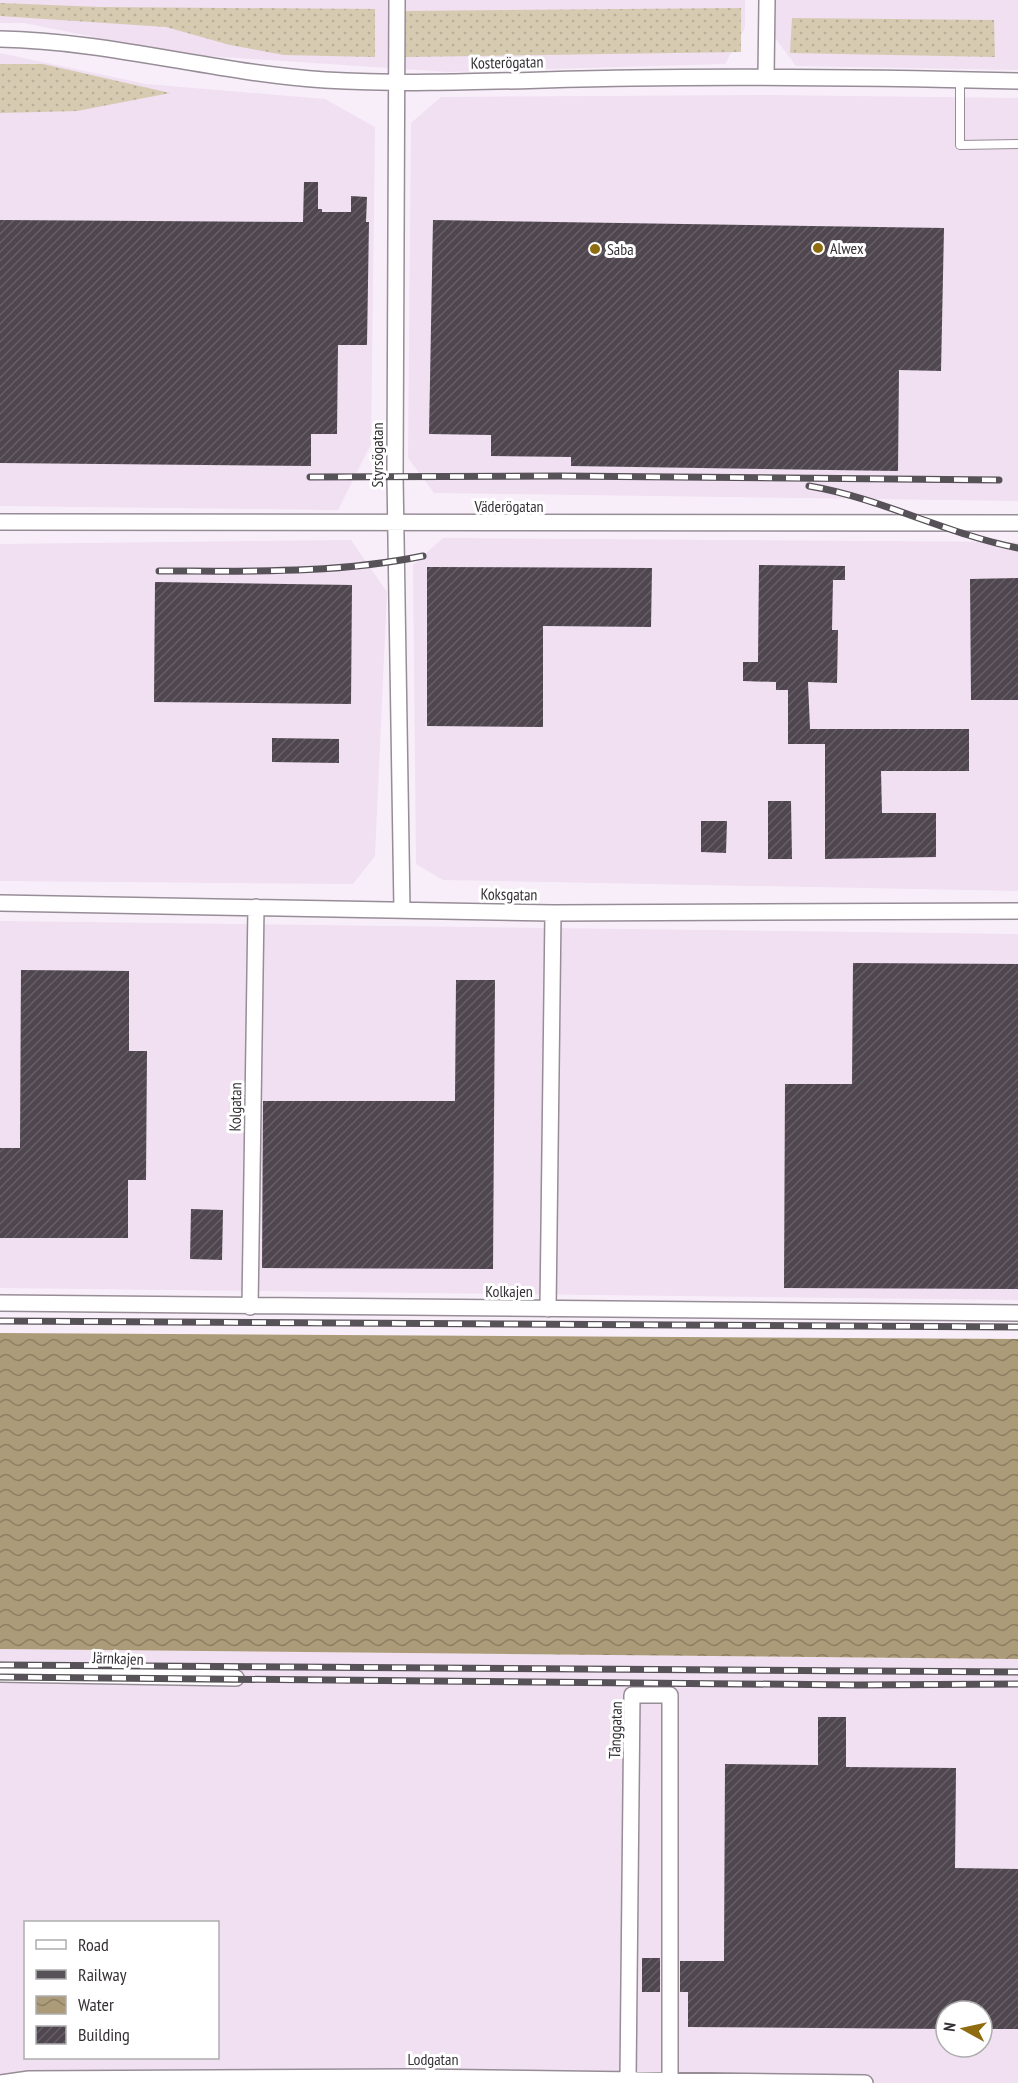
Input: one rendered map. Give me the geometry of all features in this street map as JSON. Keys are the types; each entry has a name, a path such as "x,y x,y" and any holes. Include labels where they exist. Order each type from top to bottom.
{"street":[{"name":"Styrsögatan","path":"397,0 396,524 402,910"},
{"path":"766,76 767,0"},
{"name":"Kosterögatan","path":"0,39 39,40 107,48 252,74 327,80 766,76 1018,81"},
{"name":"Väderögatan","path":"0,522 1018,524"},
{"name":"Koksgatan","path":"0,903 553,913 1018,911"},
{"name":"Kolgatan","path":"250,1307 256,907"},
{"path":"548,1310 553,913"},
{"name":"Kolkajen","path":"0,1303 1018,1313"},
{"name":"Järnkajen","path":"0,1674 236,1678"},
{"name":"Tånggatan","path":"628,2079 632,1695 670,1695 670,2080"},
{"name":"Lodgatan","path":"0,2083 29,2079 628,2079 865,2083"}],"lane":[{"path":"960,80 960,145 1018,144"}],"shaded area":[{"path":"0,0 745,0 745,28 725,64 448,72 178,54 24,23 0,23"},
{"path":"773,0 1018,0 1018,70 796,66 772,34"},
{"path":"0,3 100,7 375,9 375,57 284,55 230,45 166,27 0,16"},
{"path":"741,8 741,52 405,57 404,11"},
{"path":"792,18 994,20 995,57 790,53"},
{"path":"0,53 146,84 325,99 375,127 371,444 338,510 0,506"},
{"path":"0,64 43,64 170,93 77,111 0,113"},
{"path":"768,95 1018,98 1018,501 434,493 408,458 411,123 441,97"},
{"path":"443,538 1018,542 1018,891 443,880 416,864 413,565"},
{"path":"351,540 387,592 375,856 353,884 0,881 0,544"},
{"path":"0,921 1018,934 1018,1300 0,1288"},
{"path":"0,1649 1018,1659 1018,2083 0,2083"}],"water":[{"path":"0,1333 1018,1339 1018,1659 0,1649"}],"building":[{"path":"304,182 318,182 318,209 322,209 322,212 351,212 351,196 367,197 366,222 369,222 367,345 338,345 337,434 311,434 311,466 0,463 0,220 303,222"},
{"path":"433,220 944,228 941,371 899,370 898,471 571,466 571,457 491,456 491,435 429,434"},
{"path":"759,565 845,566 845,580 833,580 832,630 838,630 837,683 808,682 810,729 969,729 969,771 881,771 882,813 936,813 936,857 825,859 825,744 788,744 788,690 776,690 776,682 743,681 743,662 758,662"},
{"path":"427,567 652,568 651,627 543,626 543,727 427,726"},
{"path":"1018,578 1018,700 971,700 970,579"},
{"path":"155,582 352,585 351,704 154,702"},
{"path":"272,738 339,739 339,763 272,762"},
{"path":"768,801 791,801 792,859 768,859"},
{"path":"701,821 727,821 726,853 701,852"},
{"path":"853,963 1018,964 1018,1289 784,1288 785,1084 852,1084"},
{"path":"21,970 129,971 129,1051 147,1051 146,1180 128,1180 128,1238 0,1238 0,1148 20,1148"},
{"path":"456,980 495,980 493,1269 262,1268 263,1101 455,1101"},
{"path":"191,1209 223,1210 222,1260 190,1259"},
{"path":"818,1717 846,1717 846,1767 956,1768 955,1868 1018,1869 1018,2029 994,2029 994,1999 934,1999 934,2029 688,2027 688,1992 680,1992 680,1961 724,1961 725,1764 818,1765"},
{"path":"642,1958 660,1958 660,1992 642,1992"}],"railway":[{"path":"310,477 560,476 999,480"},
{"path":"809,486 862,499 965,534 1018,548"},
{"path":"159,571 324,569 423,556"},
{"path":"0,1321 1018,1327"},
{"path":"0,1665 1018,1672"},
{"path":"0,1677 857,1685 1018,1684"}],"place":[{"name":"Alwex","path":"818,248"},
{"name":"Saba","path":"595,249"}]}
